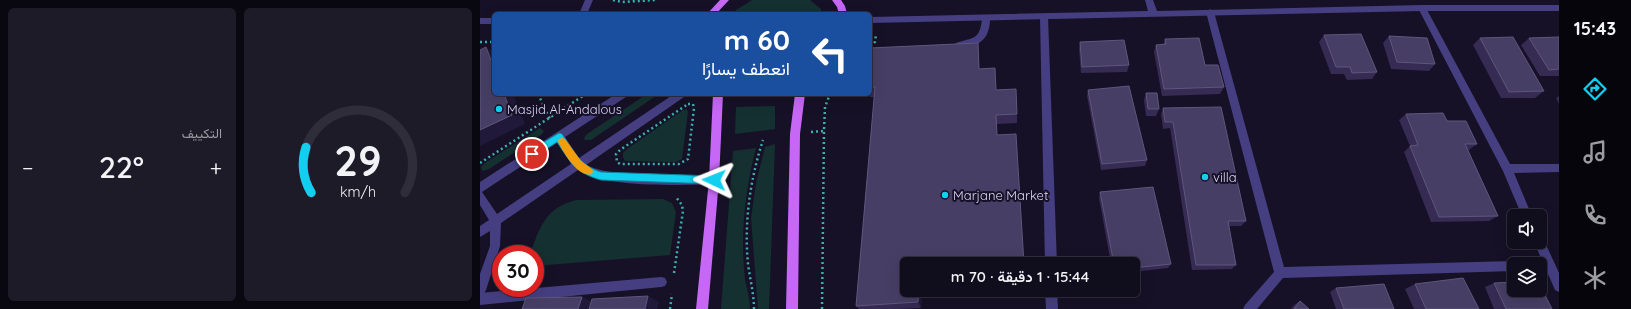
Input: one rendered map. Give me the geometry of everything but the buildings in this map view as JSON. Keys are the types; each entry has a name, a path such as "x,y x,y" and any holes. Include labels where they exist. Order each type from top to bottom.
{"main road":[{"path":"713,12 725,0"},
{"path":"836,0 841,6 842,12"},
{"path":"702,309 714,180 718,96"},
{"path":"792,309 795,134 800,96"}],"street":[{"path":"584,12 589,0"},
{"path":"1149,0 1153,13"},
{"path":"1422,8 1507,169 1524,209"},
{"path":"872,20 1422,8 1559,8"},
{"path":"1210,12 1280,273"},
{"path":"1044,17 1051,257"},
{"path":"947,46 970,44 978,40 986,29 986,18"},
{"path":"480,21 492,21"},
{"path":"480,188 620,96"},
{"path":"480,232 678,96"},
{"path":"559,136 577,164 588,171 601,176 714,180"},
{"path":"1507,169 1559,168"},
{"path":"480,196 496,221 495,246 480,290"},
{"path":"1249,309 1280,273 1507,266"},
{"path":"1547,270 1559,286"},
{"path":"480,299 661,282"},
{"path":"1051,297 1052,309"}],"path":[{"path":"612,0 622,2 656,0"},
{"path":"480,42 492,42"},
{"path":"539,96 559,136"},
{"path":"480,163 583,96"},
{"path":"822,309 824,131 825,107 829,96"},
{"path":"673,280 683,211 679,199 673,194 667,192 679,164 688,159 694,108 693,104 688,104 620,150 615,158 620,164 679,164"},
{"path":"795,134 824,131"},
{"path":"754,309 748,264 747,221 749,195 754,169 763,140"},
{"path":"670,309 672,287"}],"green space":[{"path":"752,0 810,0 821,9 822,12 734,12"},
{"path":"644,96 656,96 591,140 585,140 584,138 587,134"},
{"path":"775,106 775,129 735,134 736,107"},
{"path":"687,109 688,112 682,159 676,162 625,161 623,153 627,149 683,110"},
{"path":"540,128 544,131 541,135 489,169 482,170 481,167 485,163"},
{"path":"775,144 769,309 758,309 751,218 756,183 765,147"},
{"path":"756,148 746,196 743,229 745,279 750,309 721,309 733,151"},
{"path":"663,199 672,203 676,212 670,255 544,265 544,245 533,245 537,235 550,213 557,208 576,200"}],"slow traffic":[{"path":"562,141 577,164 589,171"}],"place":[{"name":"Masjid Al-Andalous","path":"499,109"},
{"name":"villa","path":"1205,177"},
{"name":"Marjane Market","path":"945,195"}],"route":[{"path":"532,154 559,136 577,164 592,173 601,176 714,180"}]}
